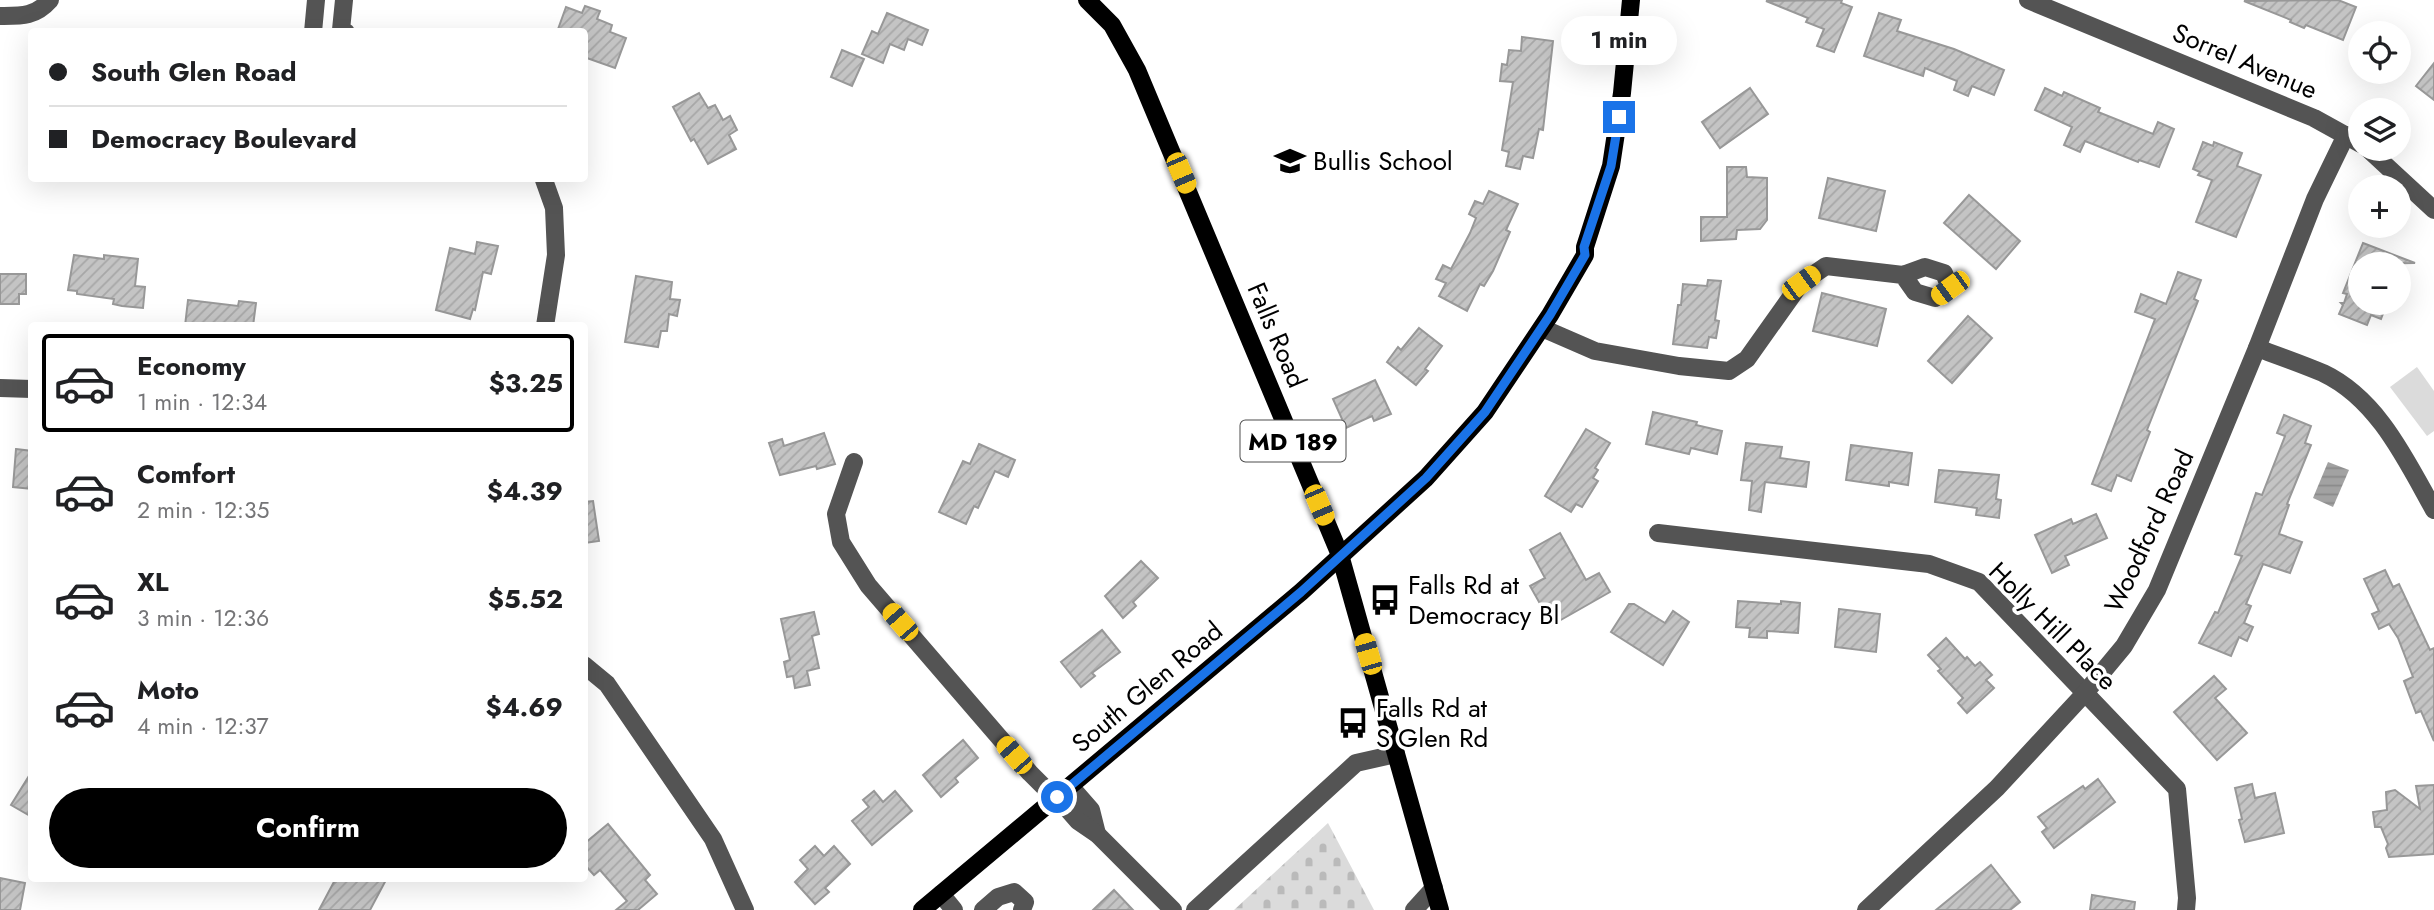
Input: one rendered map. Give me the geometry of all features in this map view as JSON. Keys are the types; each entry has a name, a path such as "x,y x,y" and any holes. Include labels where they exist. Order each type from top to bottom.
{"main road":[{"name":"Falls Road","path":"1087,0 1112,25 1138,70 1340,555 1440,910"},
{"name":"South Glen Road","path":"922,910 1301,592 1426,478 1485,412 1542,328 1585,255 1584,247 1611,166 1622,93 1631,0"}],"street":[{"path":"0,16 25,16 37,11 50,0"},
{"path":"313,28 316,0"},
{"path":"343,28 344,0"},
{"name":"Sorrel Avenue","path":"2028,0 2314,118 2348,137"},
{"name":"Woodford Road","path":"1866,910 1997,789 2124,646 2157,590 2315,199 2348,148"},
{"path":"2381,161 2434,210"},
{"path":"545,182 554,208 556,255 546,322"},
{"path":"1542,328 1595,351 1678,366 1729,371 1747,359 1801,283 1826,266 1903,275"},
{"path":"2257,348 2325,374 2366,403 2401,452 2434,510"},
{"path":"0,388 28,389"},
{"path":"854,462 836,514 841,542 868,585 1030,773 1060,794 1090,810 1097,834 1173,910"},
{"name":"Holly Hill Place","path":"1658,533 1929,564 1979,582 2178,789 2188,898 2186,910"},
{"path":"588,668 607,684 713,839 745,910"},
{"path":"1195,910 1356,763 1396,754"},
{"path":"1414,910 1434,888"},
{"path":"983,910 998,897 1014,892 1025,902 1022,910"},
{"path":"941,894 954,910"}],"green space":[{"path":"2417,367 2434,391 2434,431 2427,436 2390,387"},
{"path":"1328,823 1374,910 1234,910"}],"shaded area":[{"path":"2328,462 2349,470 2333,507 2313,498"}],"building":[{"path":"1842,0 1841,3 1852,7 1834,52 1817,46 1824,29 1806,22 1808,18 1766,1"},
{"path":"2338,0 2356,7 2350,21 2348,21 2343,40 2306,25 2304,28 2244,1"},
{"path":"585,6 600,11 597,19 612,25 610,32 626,38 615,68 588,58 588,28 558,28 566,7 582,13"},
{"path":"887,13 928,30 922,45 908,39 904,50 890,44 883,63 862,54 872,31 878,34"},
{"path":"1879,13 1901,20 1897,31 1954,49 2004,70 1994,95 1972,86 1968,96 1954,90 1957,81 1925,68 1923,76 1864,56"},
{"path":"1522,37 1553,41 1543,130 1539,129 1533,158 1523,156 1520,169 1506,166 1509,152 1502,150 1513,82 1500,81 1502,64 1507,65 1509,50 1521,51"},
{"path":"842,50 864,59 852,86 831,77"},
{"path":"2434,63 2434,100 2416,86"},
{"path":"1750,88 1768,114 1720,148 1702,122"},
{"path":"2045,88 2062,96 2064,92 2100,108 2098,112 2153,134 2158,122 2174,129 2159,167 2139,160 2138,162 2085,141 2080,152 2064,145 2072,127 2035,110"},
{"path":"699,93 708,108 715,105 723,120 730,116 737,130 729,135 736,149 708,164 694,139 691,141 673,107"},
{"path":"2203,142 2213,146 2214,142 2242,153 2237,166 2261,175 2236,237 2196,222 2212,180 2198,175 2200,172 2193,169"},
{"path":"1727,167 1746,167 1747,177 1767,178 1767,220 1760,229 1737,230 1736,239 1701,241 1701,217 1727,217"},
{"path":"1828,178 1885,191 1876,231 1819,218"},
{"path":"1489,191 1518,204 1506,230 1510,232 1493,271 1484,286 1480,284 1467,311 1439,296 1446,283 1436,279 1443,265 1451,269 1476,218 1469,214 1475,201 1483,204"},
{"path":"1969,195 2020,241 1996,269 1944,223"},
{"path":"477,242 498,246 491,274 483,272 475,310 473,309 470,319 436,310 450,248 475,254"},
{"path":"2363,243 2386,252 2359,252"},
{"path":"74,255 104,259 104,255 138,259 135,286 145,287 143,308 113,304 114,299 77,294 77,291 68,290"},
{"path":"2178,272 2201,280 2194,299 2198,301 2147,430 2150,432 2131,481 2117,475 2111,491 2092,484 2155,319 2135,312 2141,294 2166,304"},
{"path":"0,274 26,274 26,294 19,294 19,304 0,304"},
{"path":"636,276 672,282 670,299 680,300 677,316 669,314 667,331 661,331 658,347 625,342"},
{"path":"1708,280 1721,281 1715,320 1719,321 1716,338 1709,337 1707,348 1673,344 1683,284 1707,286"},
{"path":"2348,280 2348,315 2371,315 2367,325 2339,314 2343,305 2341,303 2344,303 2347,294 2343,293"},
{"path":"1822,293 1886,309 1877,346 1813,331"},
{"path":"188,300 238,306 239,301 256,303 254,322 185,322"},
{"path":"1968,316 1992,338 1952,383 1928,361"},
{"path":"1419,328 1442,346 1425,369 1428,371 1416,385 1387,362 1398,347 1401,350"},
{"path":"1375,380 1391,414 1374,421 1372,416 1346,428 1333,399"},
{"path":"1653,412 1722,431 1717,454 1691,448 1689,454 1646,444"},
{"path":"2284,415 2311,426 2305,443 2311,445 2287,504 2289,505 2279,534 2302,542 2290,573 2263,564 2246,604 2251,606 2244,623 2253,627 2247,641 2239,637 2231,656 2199,643 2215,612 2218,613 2242,556 2235,554 2256,493 2262,495 2285,436 2277,433"},
{"path":"1586,429 1610,443 1595,468 1598,470 1593,478 1598,481 1582,507 1576,504 1571,512 1545,496"},
{"path":"824,433 835,464 780,475 769,443 782,439 784,446"},
{"path":"1746,443 1782,447 1780,458 1809,462 1806,487 1765,482 1761,512 1749,510 1752,481 1741,480"},
{"path":"979,444 1015,460 1008,477 995,471 978,508 974,506 966,524 939,512 963,461 970,464"},
{"path":"1851,445 1912,453 1908,485 1889,482 1889,486 1846,480"},
{"path":"16,449 28,450 28,489 13,487"},
{"path":"1939,470 1999,475 1996,499 2001,500 1999,518 1976,515 1977,508 1935,502"},
{"path":"593,501 599,541 588,542 588,502"},
{"path":"2096,514 2107,538 2065,556 2069,565 2052,573 2035,535 2071,519 2073,524"},
{"path":"1560,533 1586,580 1599,573 1610,592 1552,625 1530,586 1545,578 1530,550"},
{"path":"1141,561 1158,578 1133,602 1136,606 1123,618 1105,596"},
{"path":"2385,570 2393,587 2399,584 2430,650 2434,648 2434,741 2421,711 2416,713 2404,681 2413,677 2398,638 2389,624 2379,629 2372,614 2379,611 2364,579"},
{"path":"1738,601 1800,603 1798,633 1767,631 1767,638 1749,637 1750,628 1736,627"},
{"path":"1629,604 1634,604 1665,623 1673,611 1689,622 1663,665 1611,632"},
{"path":"1839,609 1880,614 1876,652 1835,647"},
{"path":"814,612 819,634 812,636 819,668 807,671 810,685 795,688 793,676 787,677 784,662 790,660 781,619"},
{"path":"1102,630 1120,652 1092,673 1095,676 1081,687 1061,662"},
{"path":"1946,638 1965,659 1967,657 1975,666 1980,662 1992,675 1986,680 1994,688 1967,713 1958,703 1963,698 1938,671 1941,669 1928,655"},
{"path":"2214,676 2226,689 2215,698 2247,733 2217,760 2174,712"},
{"path":"963,740 978,758 955,778 958,782 941,797 923,775"},
{"path":"28,777 28,815 11,805"},
{"path":"2098,779 2115,802 2054,848 2042,832 2047,828 2038,817 2083,786 2085,789"},
{"path":"2252,784 2255,798 2275,793 2284,833 2245,842 2235,788"},
{"path":"2434,785 2434,854 2389,857 2386,848 2388,844 2381,827 2375,827 2373,812 2387,810 2386,792 2395,790 2420,809 2416,786"},
{"path":"874,791 883,802 895,791 912,811 872,845 852,821 869,807 863,800"},
{"path":"608,824 650,875 645,880 657,894 638,910 616,910 627,901 600,870 594,875 588,868 588,841"},
{"path":"815,846 824,856 834,846 850,864 825,888 829,892 815,904 795,882 808,869 800,860"},
{"path":"1991,865 2020,902 2010,910 1936,910"},
{"path":"0,878 25,883 20,910 0,910"},
{"path":"334,882 385,882 370,910 319,910"},
{"path":"1114,890 1133,910 1093,910"},
{"path":"2092,895 2135,902 2134,910 2090,910"}],"place":[{"name":"Bullis School","path":"1290,161"},
{"name":"Falls Rd at Democracy Bl","path":"1385,600"},
{"name":"Falls Rd at S Glen Rd","path":"1353,723"}],"route":[{"path":"1057,797 1301,592 1426,478 1485,412 1550,315 1585,255 1584,247 1611,166 1619,117"}]}
